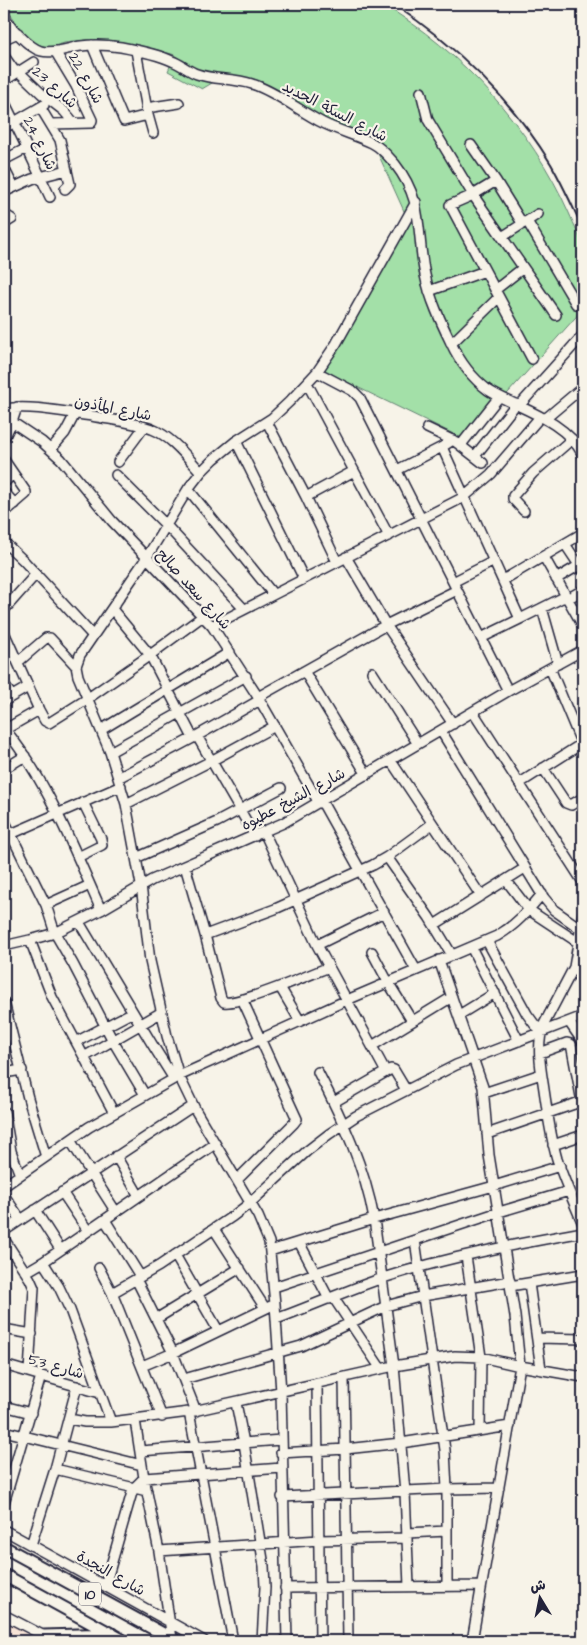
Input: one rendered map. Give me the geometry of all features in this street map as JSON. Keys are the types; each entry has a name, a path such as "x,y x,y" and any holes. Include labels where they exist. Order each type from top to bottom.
{"main road":[{"name":"10","path":"4,1547 174,1640"},
{"name":"10","path":"4,1575 124,1641"},
{"path":"42,1638 112,1634"}],"street":[{"name":"شارع السكة الحديد","path":"4,15 10,26 37,50 47,52 92,45 114,46 172,60 196,74 257,86 323,123 373,143 402,172 410,186 416,202 424,268 430,291 459,359 472,376 485,388 562,430 572,439 583,455"},
{"path":"4,39 18,33"},
{"path":"92,45 124,121 147,111 179,103"},
{"name":"شارع 22","path":"55,50 92,119 91,123 74,122"},
{"path":"136,51 153,133"},
{"name":"شارع 23","path":"4,56 17,72 64,111 74,122"},
{"path":"4,81 34,62"},
{"path":"421,92 428,120 473,195 556,315"},
{"name":"شارع 24","path":"4,101 50,198"},
{"path":"4,128 51,101"},
{"path":"40,107 60,140 70,184 65,189"},
{"path":"51,124 74,122"},
{"path":"471,145 524,222 576,304"},
{"path":"4,160 27,148"},
{"path":"4,168 14,186"},
{"path":"4,192 14,186 41,176 67,170"},
{"path":"496,181 473,195 450,205 532,359"},
{"path":"176,1077 150,961 141,885 126,804 110,752 87,699 76,666 80,655 147,557 188,489 201,472 236,441 267,422 317,372 336,344 416,202"},
{"path":"4,214 8,222"},
{"path":"502,237 538,214"},
{"path":"451,344 497,293 523,268"},
{"path":"430,291 485,271"},
{"path":"474,456 583,335"},
{"path":"317,372 353,390 360,398 508,691"},
{"path":"307,383 389,536"},
{"path":"212,626 464,497 491,474 542,418 583,387"},
{"path":"461,446 499,396"},
{"path":"4,438 17,407"},
{"name":"شارع المأذون","path":"4,408 17,407 75,414 126,422 152,429 172,442 201,472"},
{"path":"51,449 65,433 75,414"},
{"name":"شارع سعد صالح","path":"12,422 33,434 51,449 112,521 212,626 246,676 320,803 362,870 416,970"},
{"path":"267,422 337,562"},
{"path":"118,462 144,427"},
{"path":"427,428 455,440 483,463"},
{"path":"524,511 513,499 513,496 533,473 572,439"},
{"path":"397,470 452,440"},
{"path":"236,441 304,579"},
{"path":"442,447 520,619"},
{"path":"4,460 26,490 26,494 4,513"},
{"path":"306,498 354,471"},
{"path":"4,483 13,473"},
{"path":"116,475 166,525 244,609"},
{"path":"188,489 273,594"},
{"path":"4,492 15,504"},
{"path":"503,580 583,534"},
{"path":"4,542 93,636"},
{"path":"556,579 582,567 565,544"},
{"path":"346,557 386,625 453,724"},
{"path":"544,557 583,626"},
{"path":"12,834 83,802 120,782 304,671 455,586 494,561"},
{"path":"5,606 36,574"},
{"path":"481,638 583,590"},
{"path":"520,783 583,744 554,666 542,608"},
{"path":"112,609 150,655 181,714 255,836"},
{"path":"4,632 39,710 48,723 87,699 203,616"},
{"path":"18,662 46,638 50,638 76,666"},
{"name":"شارع الشيخ عطيوه","path":"4,946 55,933 101,910 141,885 264,832 320,803 508,691 583,650"},
{"path":"101,730 230,652"},
{"path":"304,671 367,775"},
{"path":"372,672 418,744"},
{"path":"110,752 246,676"},
{"path":"4,685 8,698 28,686"},
{"path":"39,710 4,729 25,756 57,814 101,910"},
{"path":"474,712 583,882"},
{"path":"126,804 275,726"},
{"path":"441,731 542,894 554,910 581,929"},
{"path":"4,769 25,756"},
{"path":"390,761 481,896"},
{"path":"543,768 566,803 571,805 583,798"},
{"path":"136,858 217,822 281,788"},
{"path":"78,857 102,845 101,839 83,802"},
{"path":"4,820 46,905 55,933 113,1041 145,1095"},
{"path":"205,935 296,900 387,858 432,824"},
{"path":"264,832 317,945 386,1072"},
{"path":"387,858 452,955"},
{"path":"185,866 222,1000 226,1003 280,986 329,967"},
{"path":"434,926 525,868"},
{"path":"506,880 529,910 579,943"},
{"path":"46,905 90,885"},
{"path":"4,1186 70,1140 176,1077 388,982 487,941 508,930 522,918 542,894"},
{"path":"317,945 384,912"},
{"path":"583,914 576,961 541,1032 540,1053 541,1074 553,1146 583,1224"},
{"path":"79,922 140,1025 176,1077 263,1225 270,1251 279,1353 286,1641"},
{"path":"30,940 49,991 114,1113"},
{"path":"487,941 527,1014 541,1032"},
{"path":"471,947 519,1041"},
{"path":"372,952 412,1021"},
{"path":"440,960 482,1080 487,1134 515,1316 520,1366 472,1641"},
{"path":"280,986 300,1021"},
{"path":"458,1015 495,993"},
{"path":"372,1046 452,997"},
{"path":"236,1180 297,1118 242,999"},
{"path":"4,1002 46,1157"},
{"path":"76,1042 133,1012"},
{"path":"84,1058 162,1012"},
{"path":"112,1293 175,1255 250,1203 307,1151 343,1124 439,1073 583,1016"},
{"path":"568,1022 583,1042"},
{"path":"487,1134 583,1102 571,1044 567,1043 540,1053"},
{"path":"334,1102 394,1069 406,1090"},
{"path":"4,1073 22,1070"},
{"path":"318,1072 343,1124 366,1187 374,1219 394,1366 405,1492 409,1586"},
{"path":"484,1094 541,1074"},
{"path":"5,1227 21,1220 193,1106"},
{"path":"4,1111 11,1151 20,1175"},
{"path":"553,1146 583,1135"},
{"path":"70,1140 116,1212"},
{"path":"26,1272 215,1144"},
{"path":"116,1156 139,1196"},
{"path":"270,1251 560,1166"},
{"path":"274,1287 499,1212 569,1191"},
{"path":"62,1192 88,1231"},
{"path":"4,1195 21,1220"},
{"path":"35,1210 60,1249"},
{"path":"105,1220 138,1278 184,1379 192,1412 196,1446 233,1641"},
{"path":"214,1229 265,1308"},
{"path":"276,1319 382,1279 419,1268 504,1246 583,1232"},
{"path":"4,1239 26,1272 34,1288 29,1372"},
{"path":"415,1240 444,1436 447,1489 448,1586"},
{"path":"299,1242 331,1298 381,1369"},
{"path":"175,1255 218,1330"},
{"path":"466,1256 481,1357 480,1430"},
{"path":"43,1262 67,1304 111,1422"},
{"path":"99,1268 112,1293 162,1417"},
{"path":"156,1319 240,1268"},
{"path":"184,1379 301,1346 386,1306 423,1296 470,1288 583,1274"},
{"path":"529,1282 541,1369"},
{"path":"142,1366 276,1304"},
{"path":"9,1330 32,1334"},
{"path":"537,1338 583,1339"},
{"path":"69,1419 85,1422 111,1422 162,1417 236,1403 394,1366 455,1356 481,1357 583,1377"},
{"name":"شارع 53","path":"4,1365 100,1393"},
{"path":"4,1503 41,1376"},
{"path":"344,1377 348,1641"},
{"path":"317,1383 320,1641"},
{"path":"31,1545 62,1446 77,1386"},
{"path":"236,1403 249,1471 265,1576 262,1641"},
{"path":"4,1406 31,1413"},
{"path":"134,1420 159,1551 168,1621 174,1640"},
{"path":"281,1453 401,1443 510,1426"},
{"path":"4,1431 142,1465"},
{"path":"140,1451 281,1440"},
{"path":"55,1468 147,1491"},
{"path":"105,1586 133,1489 144,1478 282,1468"},
{"path":"282,1497 499,1488"},
{"name":"شارع النجدة","path":"4,1530 204,1641"},
{"path":"159,1551 284,1542 347,1540 447,1531"},
{"path":"285,1588 482,1586"},
{"path":"4,1615 42,1638 55,1641"}],"shaded area":[{"path":"4,1617 40,1633 38,1641 4,1641"}],"green space":[{"path":"6,4 382,4 439,44 466,68 491,94 535,151 554,182 578,232 584,266 583,309 466,440 318,368 408,220 371,138 319,116 261,82 227,74 202,89 168,71 175,55 163,51 124,43 86,40 50,47 43,46 30,40 25,35"}],"railway":[{"path":"393,4 439,37 481,75 519,118 551,164 583,229"}]}
